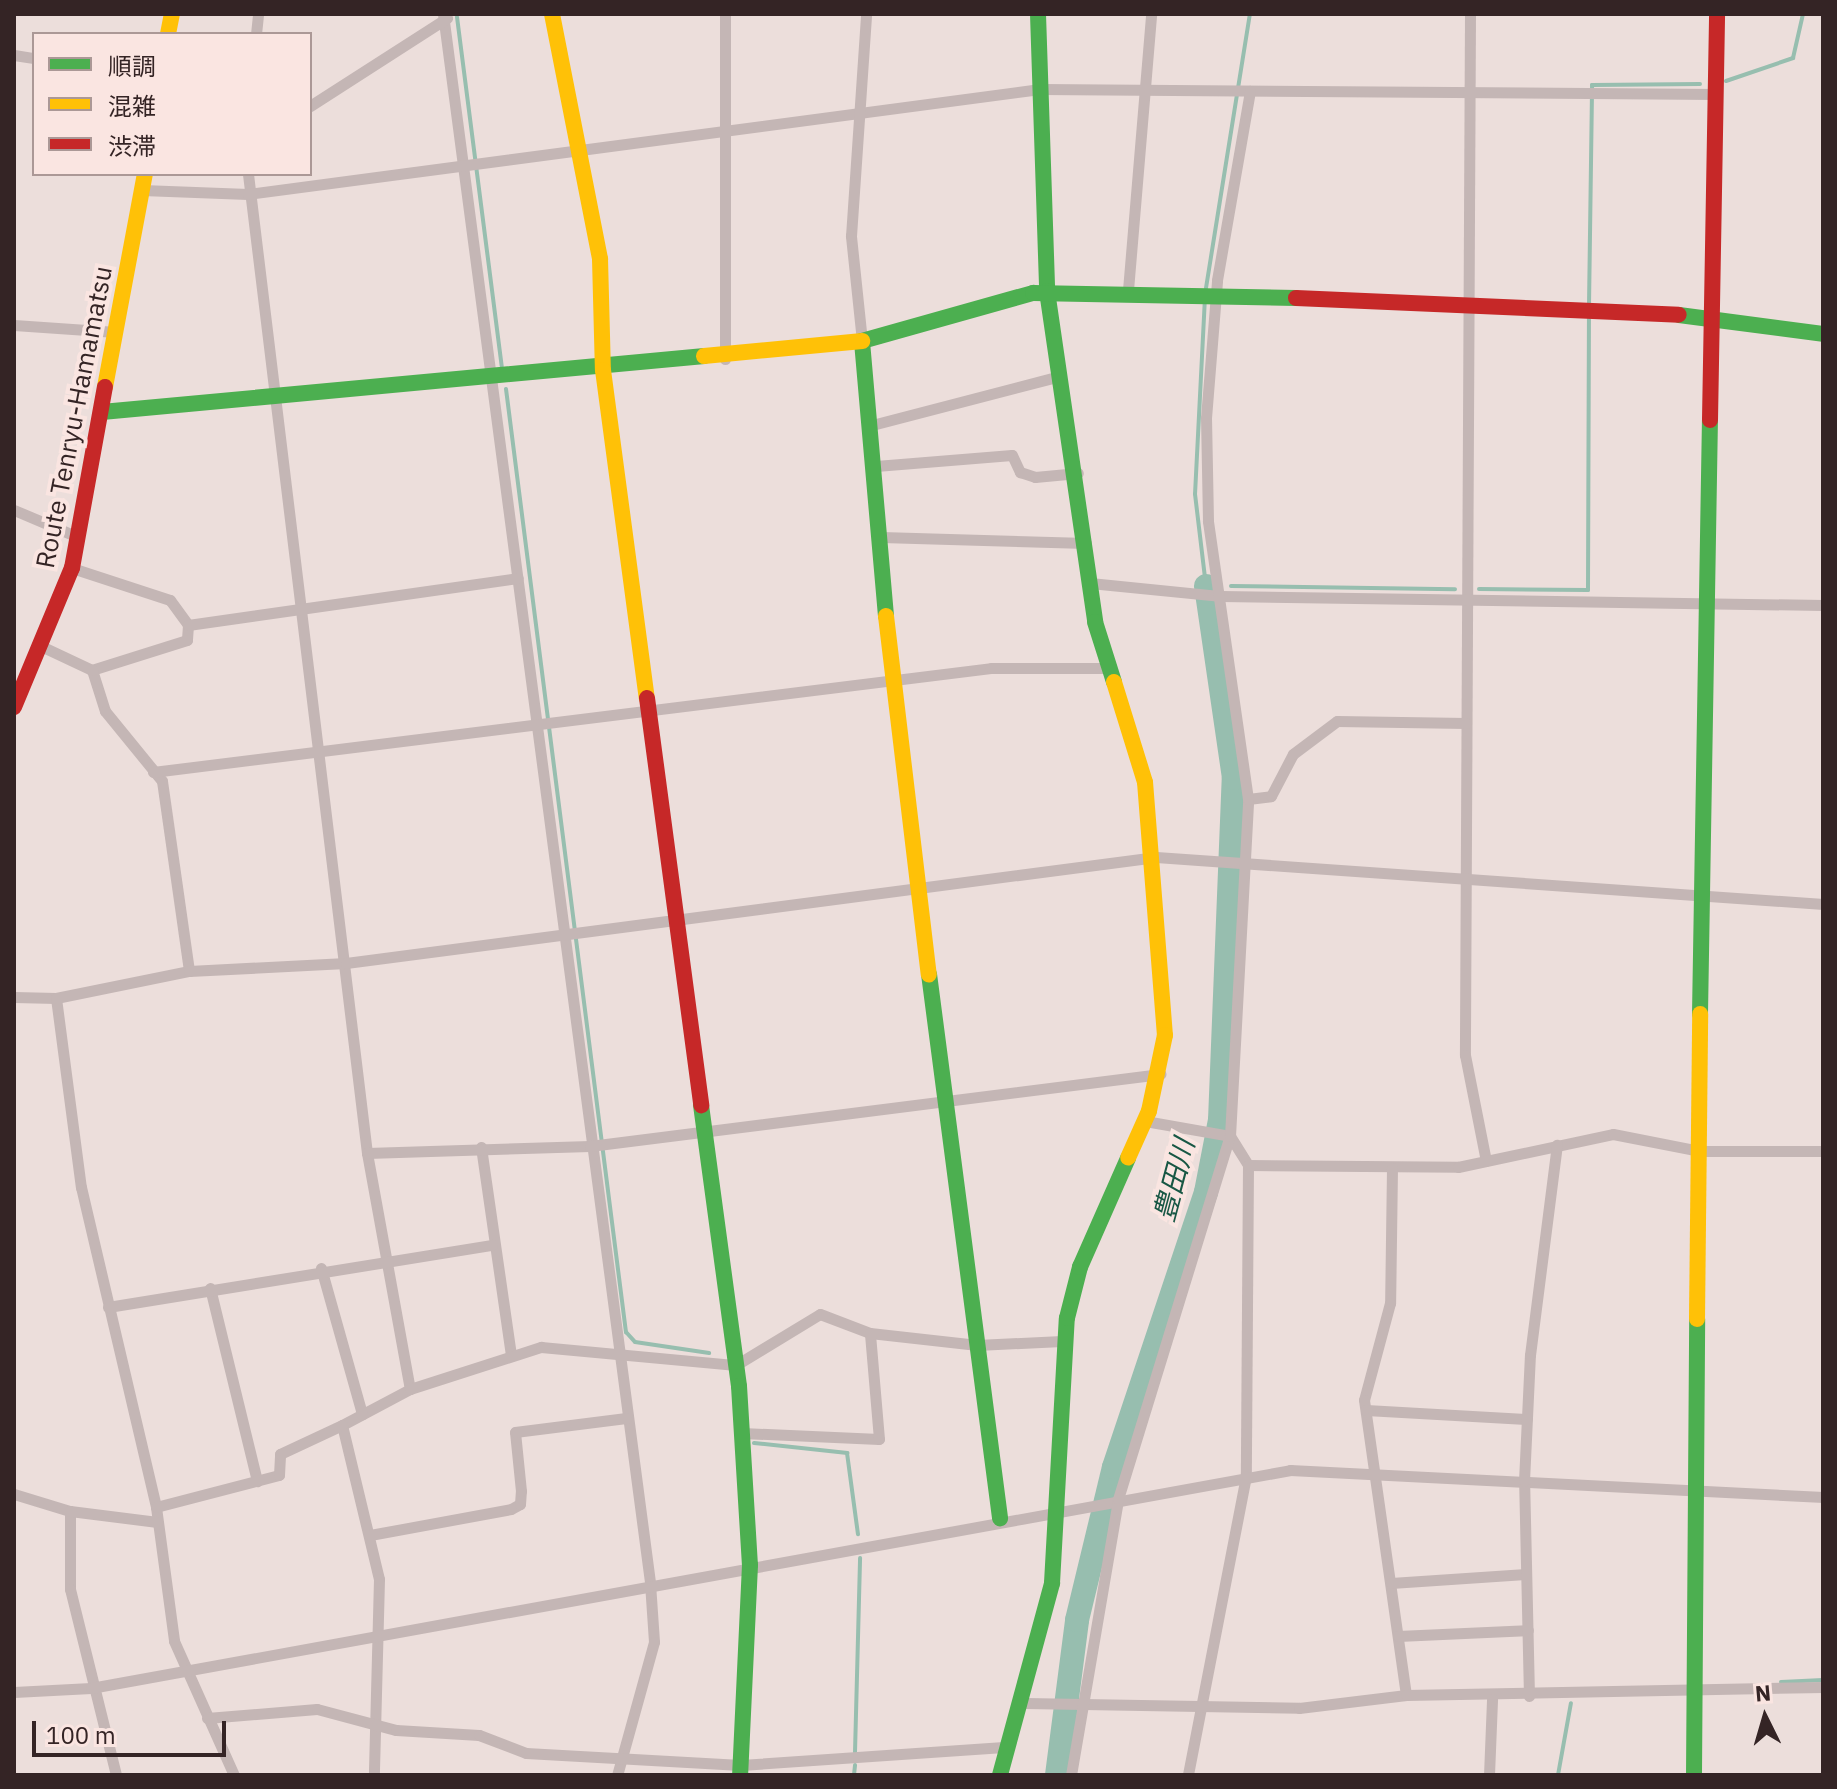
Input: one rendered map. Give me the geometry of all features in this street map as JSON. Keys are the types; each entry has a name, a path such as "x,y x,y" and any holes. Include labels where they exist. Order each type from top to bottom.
{"street":[{"path":"552,14 600,259 603,370 736,1365 750,1565 741,1770"},
{"path":"725,14 721,132 725,359"},
{"path":"866,14 862,113 851,236 876,466 891,679 1000,1518"},
{"path":"1000,1775 1007,1747 1025,1703 1052,1583 1059,1509 1062,1341 1080,1267 1145,1121 1161,1074 1156,857 1145,782 1108,668 1090,583 1078,473 1047,291 1038,14"},
{"path":"1128,290 1151,14"},
{"path":"1470,14 1465,1055 1486,1161"},
{"path":"1694,1775 1700,897 1704,602 1715,317 1717,14"},
{"path":"312,105 446,17 468,165 492,379 566,934 599,1145 618,1351 650,1583 654,1642 617,1775"},
{"path":"143,182 248,194 1040,89 1716,94"},
{"path":"1071,1775 1117,1499 1230,1136 1248,799 1219,595 1205,460 1208,294 1248,91"},
{"path":"248,176 297,605 346,963 381,1258 410,1389"},
{"name":"Route Tenryu-Hamamatsu","path":"14,707 43,647 72,568 143,182"},
{"path":"102,412 272,400 725,359 862,341 1047,291 1128,290 1715,317 1823,334"},
{"path":"14,325 116,332"},
{"path":"872,425 1060,376"},
{"path":"876,466 1012,455 1020,472 1035,477 1078,473"},
{"path":"14,510 78,537"},
{"path":"881,537 1086,543"},
{"path":"43,647 92,670 187,640 188,625 170,600 72,568"},
{"path":"188,625 297,605 518,578"},
{"path":"1090,583 1196,595 1823,605"},
{"path":"153,772 991,668 1108,668"},
{"path":"92,670 105,711 162,781 189,971"},
{"path":"1248,799 1271,796 1293,754 1337,721 1466,723"},
{"path":"14,997 56,998 189,971 346,963 1156,857 1823,904"},
{"path":"56,998 81,1187 156,1507 181,1667 234,1775"},
{"path":"367,1153 599,1145 1161,1074"},
{"path":"1145,1121 1230,1136 1248,1165 1246,1476 1204,1709 1188,1775"},
{"path":"1248,1165 1392,1168 1486,1161 1613,1134 1700,1151 1823,1151"},
{"path":"1529,1696 1524,1481 1527,1419 1557,1145"},
{"path":"481,1147 492,1245 511,1356"},
{"path":"1392,1168 1390,1303 1366,1410 1406,1695"},
{"path":"108,1307 381,1258 492,1245"},
{"path":"321,1268 362,1414"},
{"path":"210,1288 257,1481"},
{"path":"156,1507 279,1475 280,1454 410,1389 541,1347 618,1351 736,1365 805,1317 820,1314 870,1333 977,1345 1062,1341"},
{"path":"742,1433 879,1439 870,1333"},
{"path":"1366,1410 1527,1419"},
{"path":"370,1535 511,1509 520,1504 521,1491 515,1432 626,1418"},
{"path":"342,1425 379,1579 374,1775"},
{"path":"14,1692 91,1688 181,1667 1246,1476 1376,1471 1820,1497"},
{"path":"14,1494 70,1511 157,1522"},
{"path":"70,1511 70,1589 91,1688 116,1775"},
{"path":"1391,1583 1526,1574"},
{"path":"1398,1636 1528,1630"},
{"path":"1025,1703 1204,1709 1406,1695 1492,1699 1823,1687"},
{"path":"1489,1775 1492,1699"},
{"path":"207,1718 317,1709 377,1726 452,1730 526,1753 741,1770 1007,1747"}],"waterway":[{"path":"1206,288 1250,14"},
{"path":"1726,81 1793,58 1803,14"},
{"path":"457,17 502,366"},
{"path":"1589,306 1592,85 1700,84"},
{"path":"1205,297 1195,494 1206,586 1213,585"},
{"path":"1479,589 1588,590 1589,315"},
{"path":"506,389 626,1332 635,1342 709,1353"},
{"name":"豊田川","path":"1057,1775 1077,1620 1114,1467 1206,1192 1220,1120 1234,778 1206,586"},
{"path":"1231,586 1455,589"},
{"path":"1823,1399 1823,1521"},
{"path":"754,1443 847,1453 858,1534"},
{"path":"1781,1682 1823,1680 1823,1549"},
{"path":"855,1752 860,1558"},
{"path":"1558,1775 1571,1703"},
{"path":"854,1775 855,1765"}],"traffic: fast":[{"path":"1038,14 1047,291 1095,622 1114,682"},
{"path":"886,616 862,341 1033,293 1296,298"},
{"path":"1679,315 1823,334"},
{"path":"102,412 704,356"},
{"path":"1700,1014 1710,420"},
{"path":"929,974 1000,1518"},
{"path":"701,1105 739,1386 750,1565 740,1775"},
{"path":"1000,1775 1052,1583 1067,1318 1080,1267 1128,1158"},
{"path":"1694,1775 1697,1319"}],"traffic: slow":[{"path":"168,32 172,14"},
{"path":"552,14 600,259 603,370 647,698"},
{"path":"105,387 145,176"},
{"path":"704,356 862,341"},
{"path":"886,616 929,974"},
{"path":"1114,682 1145,782 1165,1035 1149,1111 1128,1158"},
{"path":"1697,1319 1700,1014"}],"traffic: jam":[{"path":"1710,420 1717,14"},
{"path":"1296,298 1679,315"},
{"path":"14,707 72,568 105,387"},
{"path":"647,698 701,1105"}]}
